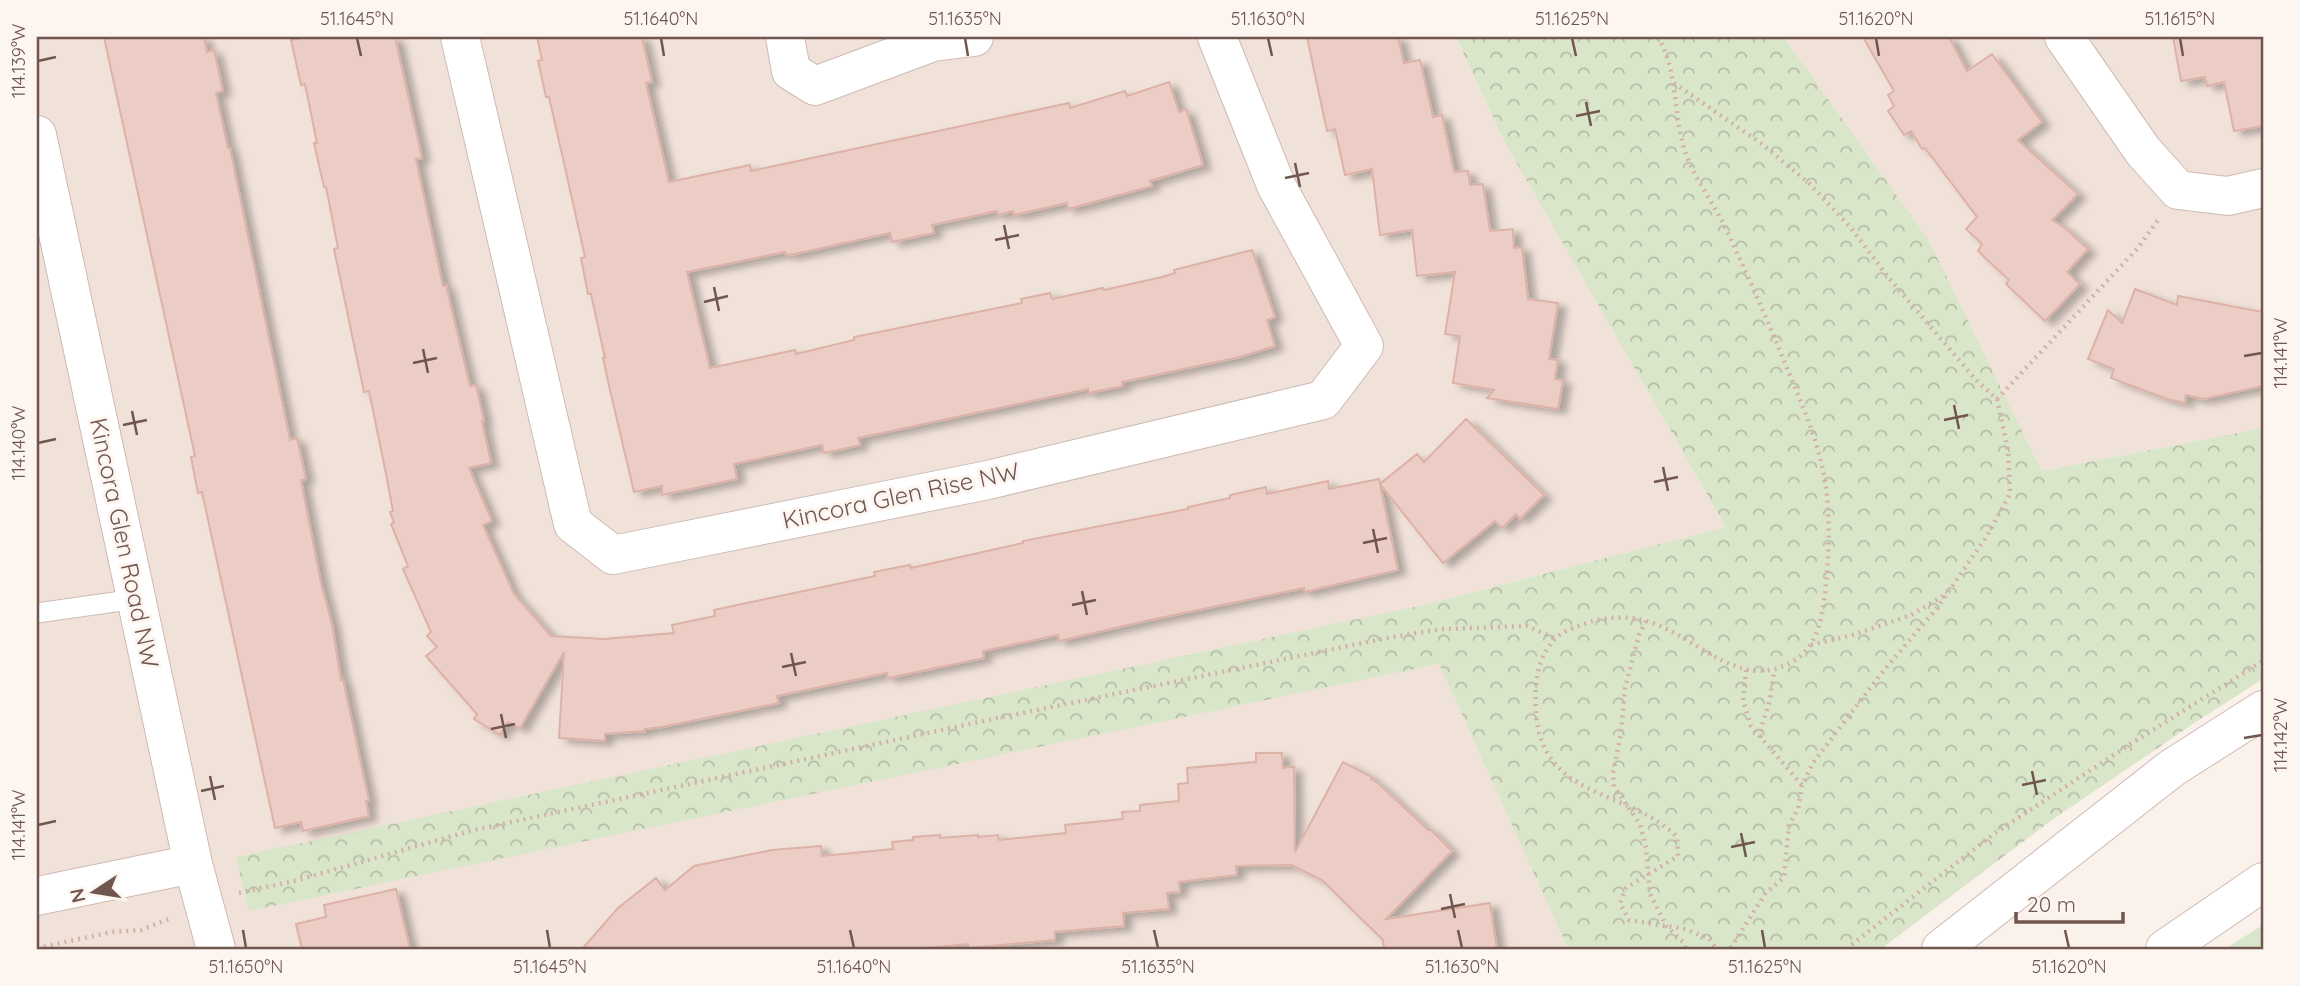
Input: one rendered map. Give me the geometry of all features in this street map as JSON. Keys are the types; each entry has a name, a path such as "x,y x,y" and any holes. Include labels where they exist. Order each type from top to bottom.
{"street":[{"name":"Kincora Glen Rise NW","path":"460,37 573,524 613,555 988,480 1323,400 1364,346 1276,184 1217,37"},
{"path":"785,37 791,71 815,86 928,40 974,37"},
{"path":"2064,37 2143,151 2178,190 2228,197 2263,188"},
{"name":"Kincora Glen Road NW","path":"37,135 42,191 136,599 193,864 216,949"},
{"path":"1945,947 2172,768 2263,710"},
{"path":"37,896 193,864"},
{"path":"2165,949 2263,882"}],"lane":[{"path":"37,613 136,599"}],"path":[{"path":"1658,37 1666,50 1674,82 1684,148 1700,186 1724,224 1771,327 1813,432 1826,486 1830,543 1822,619 1810,646 1797,659 1774,671 1746,670 1719,660 1686,639 1646,621 1615,617 1576,626 1554,638 1541,661 1535,689 1537,725 1551,762 1583,786 1663,823 1677,836 1678,856 1626,888 1620,903 1629,920 1684,929 1709,938 1716,949"},
{"path":"1674,82 1762,144 1811,186 1851,228 1888,277 1977,381 1997,399 2008,450 2010,494 1987,536 1947,594 1813,763 1802,785 1798,809 1789,825 1784,877 1765,894 1731,948 1739,949"},
{"path":"1997,399 2137,250 2178,190"},
{"path":"1810,646 1853,635 1911,615 1947,594"},
{"path":"1646,621 1639,635 1625,688 1621,733 1613,773 1615,787 1640,824 1650,874 1650,894 1667,927 1683,942 1686,949"},
{"path":"238,893 298,880 470,831 1387,638 1441,629 1527,626 1554,638"},
{"path":"1846,949 1995,833 2132,743 2263,662"},
{"path":"1746,670 1742,701 1751,726 1802,785"},
{"path":"1760,738 1774,671"},
{"path":"37,948 112,932 141,930"}],"shaded area":[{"path":"37,37 1456,37 1504,141 1727,527 1423,605 1439,664 1568,949 37,949"},
{"path":"1784,37 2263,37 2263,428 2042,471 1928,239"}],"green space":[{"path":"1456,37 1784,37 1928,239 2042,471 2263,428 2263,679 2052,820 1881,949 1568,949 1439,664 249,911 236,857 1423,605 1726,527 1504,141"},
{"path":"2263,925 2263,949 2225,949"}],"building":[{"path":"104,37 204,37 207,52 214,50 223,91 216,93 230,148 290,440 297,438 306,479 301,480 321,583 332,624 341,680 343,679 369,801 366,801 369,816 303,831 301,822 275,828 202,492 198,493 191,457 195,456"},
{"path":"308,37 395,37 422,158 416,159 443,286 446,285 470,386 476,385 484,421 491,463 469,468 492,521 483,525 514,594 551,636 604,639 674,633 672,625 715,616 714,610 875,576 874,572 910,565 911,568 1023,541 1188,509 1266,487 1267,494 1328,481 1329,489 1379,479 1398,570 1304,592 1304,588 1059,641 1058,635 983,651 984,658 888,678 887,673 777,696 779,703 645,731 605,734 605,741 559,738 564,652 520,728 508,722 500,735 474,719 477,714 426,656 437,647 427,636 431,632 403,569 408,566 391,524 394,523 390,512 393,511 369,391 364,392 334,249 338,248 314,143 317,143 305,84 301,85 291,40"},
{"path":"537,37 642,37 652,82 646,83 669,182 750,165 751,171 1069,103 1070,108 1125,91 1127,96 1169,82 1179,112 1186,109 1203,165 1150,181 1152,186 1068,209 1067,203 1014,215 1013,211 998,215 997,211 932,225 934,233 892,242 890,233 795,254 786,255 785,252 687,272 710,368 795,350 796,354 854,340 854,337 1022,303 1021,299 1050,293 1052,299 1103,288 1104,290 1162,277 1175,273 1174,270 1252,250 1275,317 1267,320 1275,346 1240,357 1122,382 1123,386 1088,393 1088,389 858,438 860,445 824,453 822,445 734,464 737,479 662,495 662,486 634,492 591,294 588,294 581,258 585,257 549,97 546,97 538,61 542,60"},
{"path":"1307,37 1398,37 1404,63 1420,60 1433,117 1442,115 1454,172 1468,171 1470,185 1483,184 1490,231 1513,229 1514,248 1522,247 1528,299 1558,303 1549,359 1558,360 1555,379 1563,380 1558,409 1487,398 1494,390 1453,383 1460,336 1445,334 1455,272 1417,276 1412,230 1380,235 1372,169 1345,175 1335,129 1327,131"},
{"path":"1863,37 1949,37 1967,71 1992,54 2042,122 2018,140 2078,194 2052,220 2088,249 2067,272 2080,284 2045,321 2006,284 2009,280 1978,251 1982,244 1966,229 1977,217 1925,148 1922,149 1911,131 1904,135 1888,111 1894,106 1888,95 1894,91"},
{"path":"2173,37 2263,37 2263,126 2234,131 2224,82 2207,86 2205,77 2181,81"},
{"path":"2135,289 2177,305 2178,296 2263,312 2263,386 2203,399 2186,395 2185,403 2111,378 2114,369 2088,359 2108,310 2122,323"},
{"path":"1466,419 1544,495 1520,519 1516,514 1502,528 1495,521 1443,563 1380,484 1417,454 1424,462"},
{"path":"1256,753 1282,753 1283,768 1294,767 1295,852 1343,762 1372,777 1371,779 1452,851 1386,919 1490,903 1497,949 1384,949 1383,940 1322,880 1292,865 1236,866 1237,875 1179,882 1180,892 1167,893 1169,909 1123,913 1124,926 1055,932 1055,940 969,948 968,944 913,949 582,949 618,908 656,878 665,890 694,866 772,850 821,846 822,856 893,849 892,842 913,840 913,837 998,835 999,840 1066,833 1065,825 1123,819 1122,812 1140,811 1140,805 1179,801 1178,784 1188,783 1187,768 1256,762"},
{"path":"396,889 410,949 302,949 296,924 326,917 324,905"}]}
